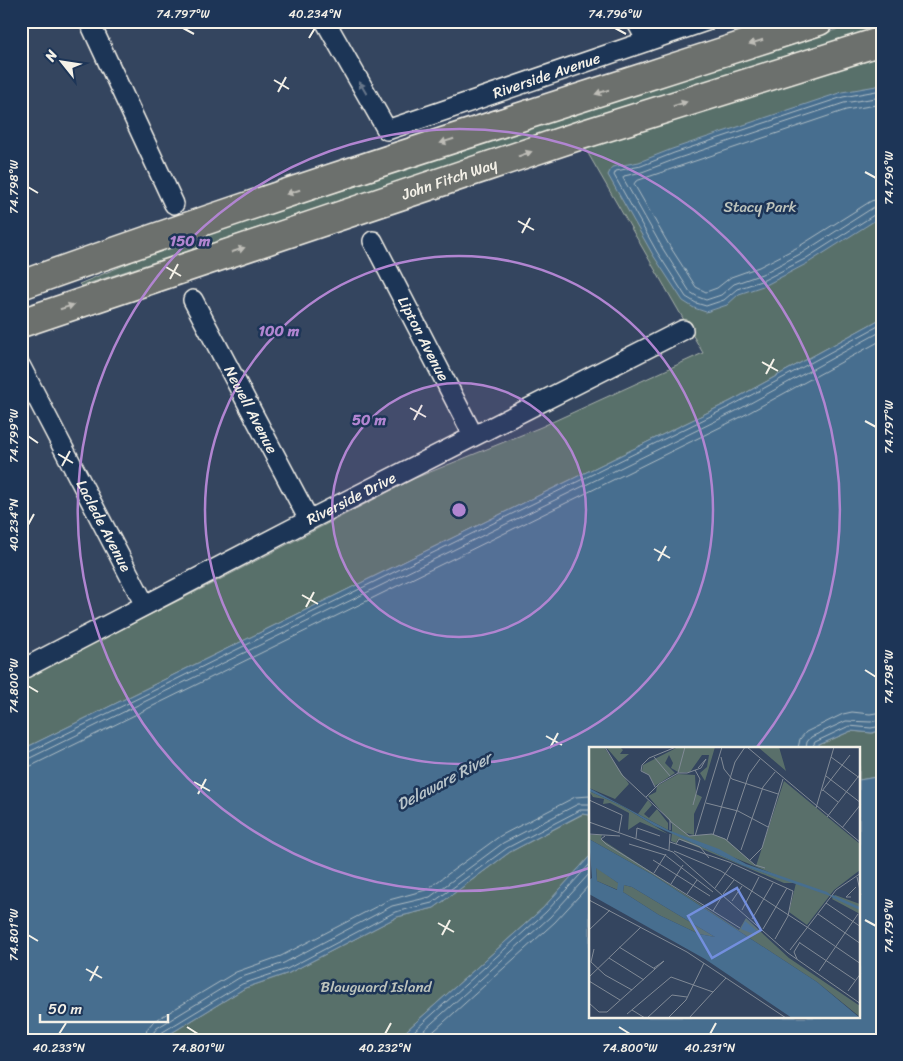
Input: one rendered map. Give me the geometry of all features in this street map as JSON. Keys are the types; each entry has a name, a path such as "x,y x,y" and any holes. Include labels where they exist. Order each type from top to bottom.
{"highway":[{"path":"21,285 121,249 472,132 819,21"},
{"name":"John Fitch Way","path":"21,323 578,136 882,41"}],"street":[{"path":"89,21 174,204"},
{"name":"Riverside Avenue","path":"324,21 387,130 706,21"},
{"path":"636,21 647,41"},
{"name":"Lipton Avenue","path":"373,241 473,435"},
{"name":"Newell Avenue","path":"193,300 309,520"},
{"name":"Riverside Drive","path":"21,670 473,435 684,330"},
{"name":"Laclede Avenue","path":"21,367 145,605"}],"green space":[{"path":"863,21 882,21 882,26 81,286 79,284 184,240"},
{"name":"Stacy Park","path":"882,42 882,318 731,401 21,750 21,680 413,479 541,427 703,353 578,136"},
{"path":"882,730 882,776 860,780 860,747 814,747 851,731 872,733"},
{"name":"Blauguard Island","path":"583,814 589,815 589,857 543,908 396,1040 160,1040 245,988 289,973 397,917 434,908 510,852"}],"water":[{"path":"882,85 882,216 808,263 766,285 739,294 727,305 706,312 694,308 683,301 653,255 608,175 612,167 639,162 672,149 842,92"},
{"name":"Delaware River","path":"882,318 882,730 872,733 851,731 814,747 589,747 589,815 582,814 510,852 434,908 397,917 289,973 245,988 160,1040 21,1040 21,750 731,401"},
{"path":"882,776 882,1040 396,1040 543,908 589,857 589,1018 860,1018 860,780"}]}
